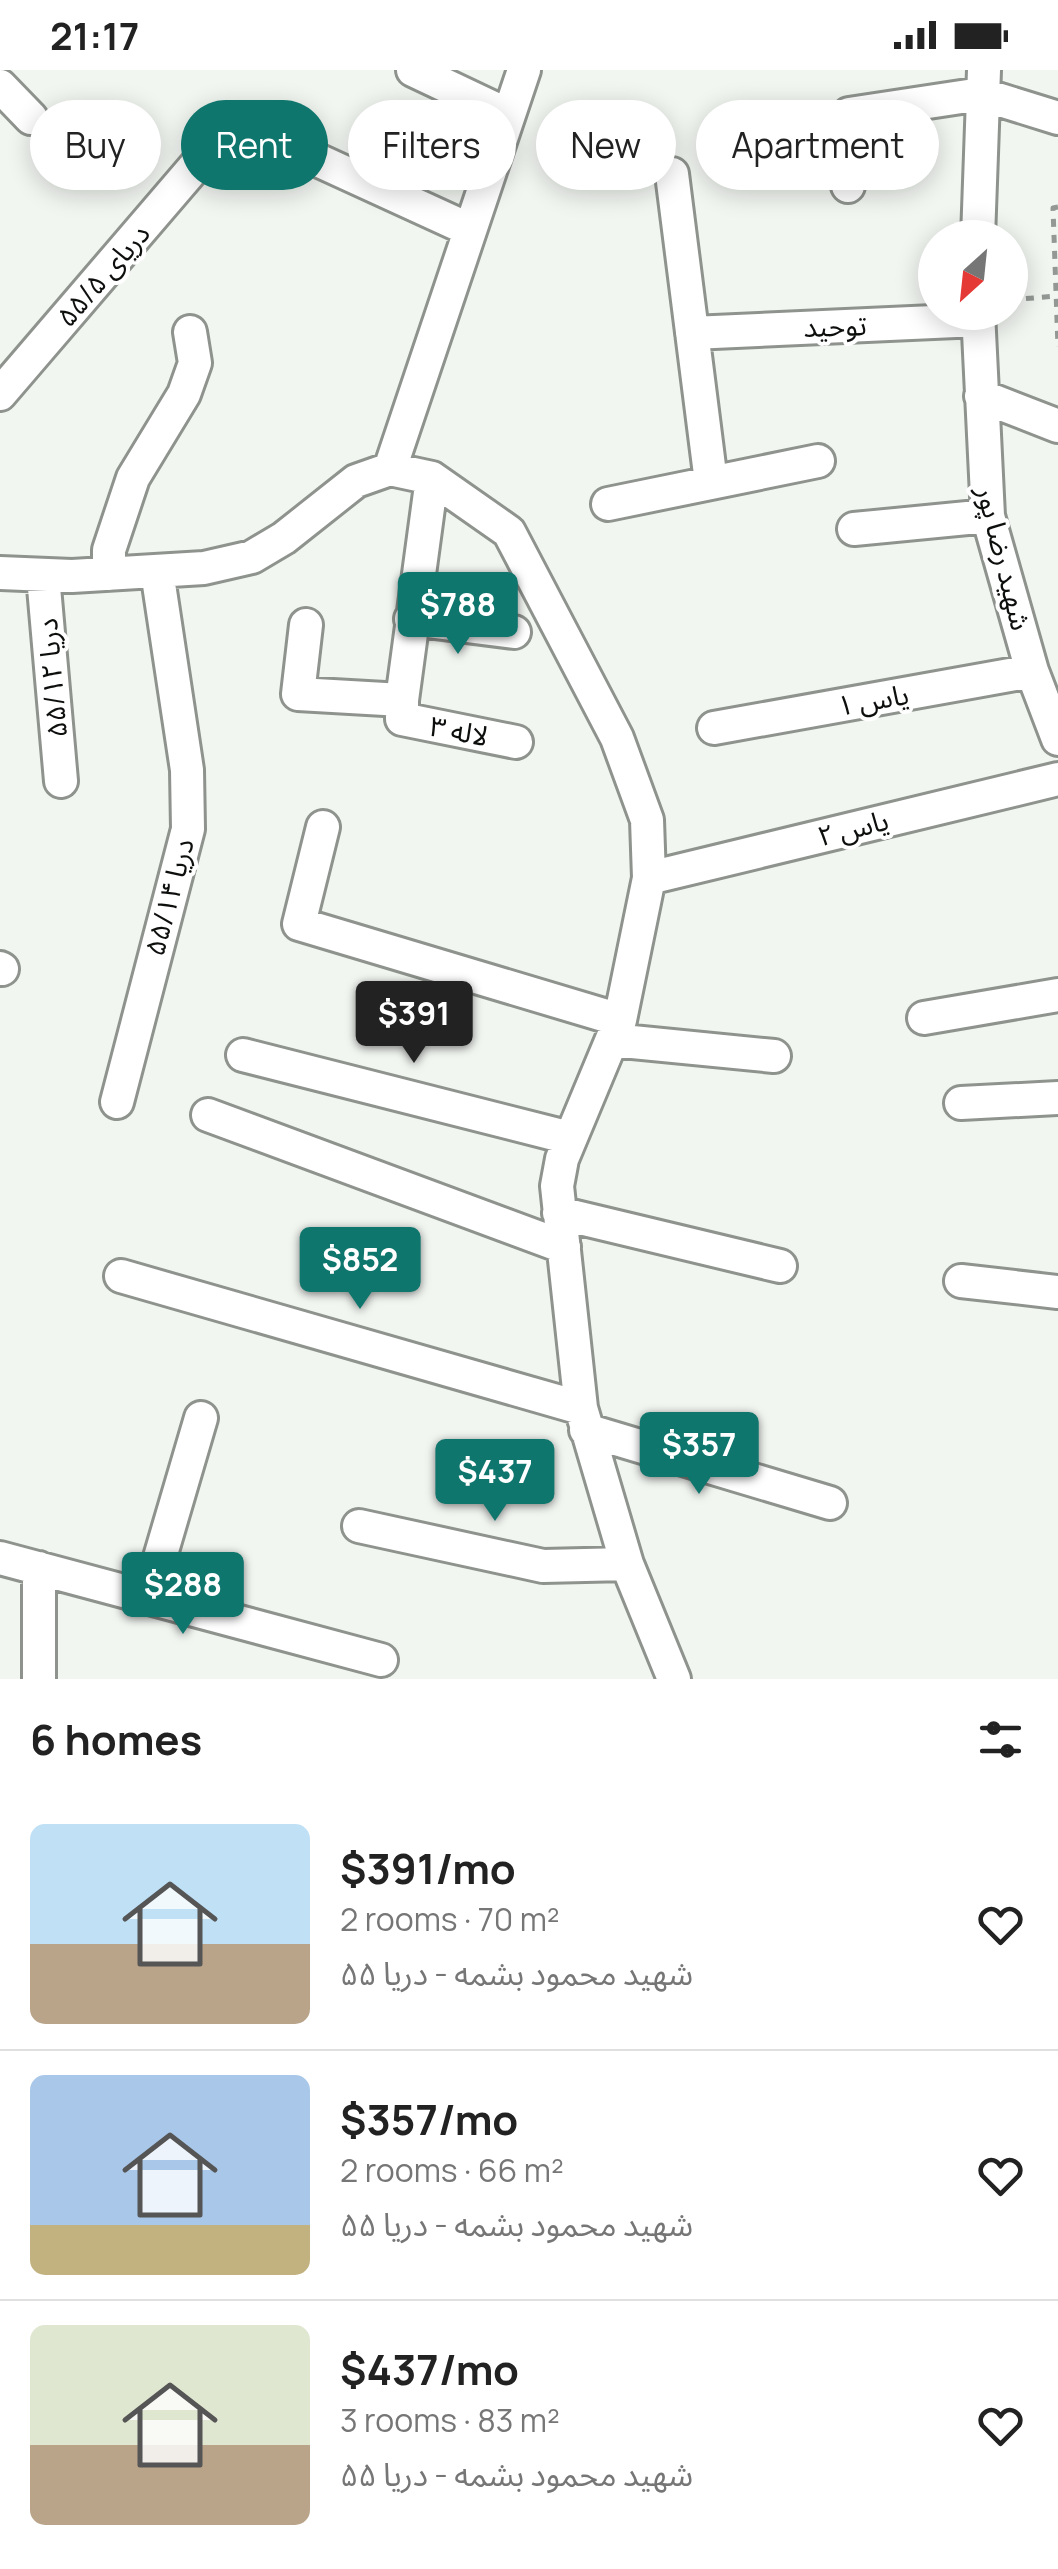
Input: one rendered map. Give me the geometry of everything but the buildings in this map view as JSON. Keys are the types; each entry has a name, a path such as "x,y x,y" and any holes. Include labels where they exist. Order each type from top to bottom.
{"street":[{"path":"413,70 476,100"},
{"path":"513,100 524,70"},
{"path":"978,220 982,82"},
{"path":"907,100 982,82 1058,118"},
{"path":"0,86 30,116"},
{"name":"دریای ۵۵/۵","path":"0,394 228,128 239,124 468,229"},
{"path":"390,469 482,190"},
{"path":"674,190 711,482"},
{"name":"توحید","path":"692,332 918,319"},
{"name":"شهید رضا پور","path":"978,330 988,516 1032,671 1058,738"},
{"path":"109,574 109,550 133,478 184,394 195,363 190,332"},
{"path":"980,396 1058,426"},
{"path":"608,504 818,461"},
{"path":"0,573 43,576 157,571 204,568 252,557 284,538 356,481 390,469 432,478 508,532 638,786 647,820 648,878 616,1030 570,1138 557,1186 584,1419 627,1564 674,1679"},
{"path":"402,710 432,478"},
{"path":"854,529 988,516"},
{"name":"دریا ۵۵/۱۴","path":"116,1102 188,829 187,770 157,571"},
{"name":"دریا ۵۵/۱۲","path":"43,576 61,781"},
{"path":"411,620 514,632"},
{"name":"لاله ۳","path":"306,625 298,694 402,710 516,742"},
{"name":"یاس ۱","path":"714,728 1032,671"},
{"name":"یاس ۲","path":"648,878 1058,779"},
{"path":"323,827 300,924 616,1030 774,1056"},
{"path":"924,1018 1058,995"},
{"path":"243,1056 570,1138"},
{"path":"961,1103 1058,1098"},
{"path":"208,1115 564,1247"},
{"path":"559,1214 780,1266"},
{"path":"121,1276 584,1419 830,1503"},
{"path":"961,1281 1058,1292"},
{"path":"149,1596 201,1418"},
{"path":"359,1526 543,1566 627,1564"},
{"path":"0,1558 381,1660"},
{"path":"39,1568 39,1679"}],"path":[{"path":"1058,207 1053,208 1058,347"},
{"path":"1028,298 1056,296"}]}
